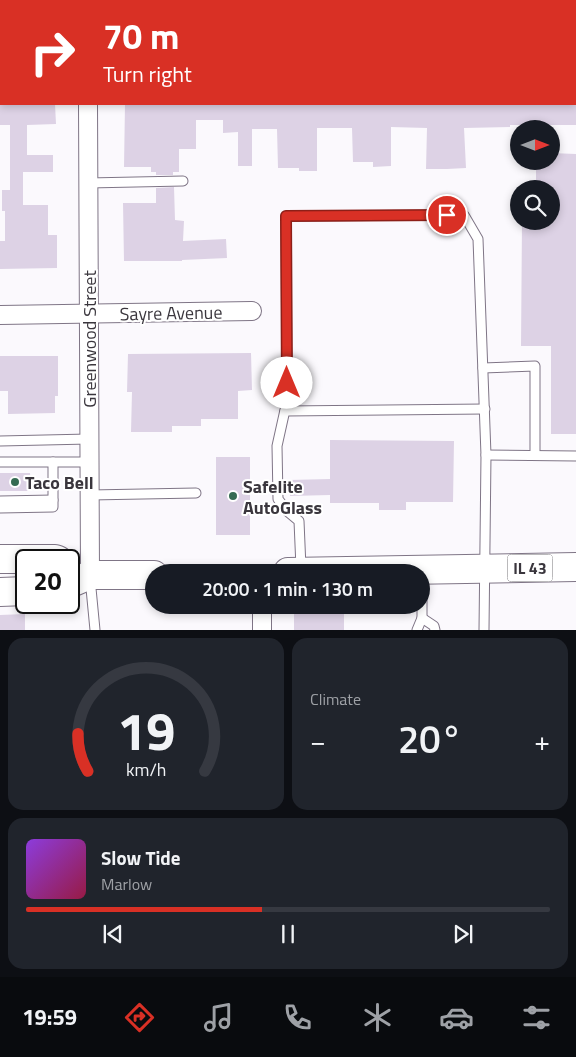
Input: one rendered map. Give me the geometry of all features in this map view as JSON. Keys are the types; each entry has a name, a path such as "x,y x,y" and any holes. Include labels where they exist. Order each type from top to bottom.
{"main road":[{"path":"1,558 15,558"},
{"name":"IL 43","path":"430,570 576,567"},
{"path":"80,575 145,575"},
{"path":"0,592 15,591"}],"street":[{"name":"Greenwood Street","path":"80,552 90,495 88,105"},
{"name":"Sayre Avenue","path":"0,315 252,311"},
{"path":"262,614 262,630"}],"lane":[{"path":"88,183 183,181"},
{"path":"301,564 299,521 287,511 278,499 277,446 288,401 286,216 464,215 478,239 486,455 484,630"},
{"path":"483,368 535,366 534,455"},
{"path":"285,411 485,409"},
{"path":"0,441 89,439"},
{"path":"486,455 576,456"},
{"path":"0,462 89,462"},
{"path":"0,508 53,507 53,462"},
{"path":"90,495 196,493"},
{"path":"0,502 53,500"},
{"path":"80,587 95,630"},
{"path":"416,630 422,614"},
{"path":"422,618 434,626 435,630"}],"building":[{"path":"0,105 55,105 56,124 27,125 27,155 53,155 53,172 23,172 23,205 48,205 48,235 57,235 57,268 0,269 0,241 5,241 5,211 2,211 2,190 10,190 10,125 0,125"},
{"path":"125,105 576,105 576,125 560,125 560,120 510,120 510,127 464,128 466,168 426,169 427,128 391,127 391,166 373,167 373,162 353,162 352,128 317,128 317,171 299,171 299,168 278,168 277,129 252,129 252,166 238,166 238,132 223,133 223,120 196,120 196,149 179,149 179,172 173,172 173,175 156,175 156,172 151,172 151,167 124,167"},
{"path":"560,153 576,154 576,434 551,434 551,346 521,346 522,230 560,230 560,180 536,180 536,170 560,170"},
{"path":"174,187 175,220 184,221 183,241 226,239 227,258 182,261 124,261 123,203 156,203 156,188"},
{"path":"251,353 252,390 238,391 238,419 201,419 201,426 172,426 172,432 131,432 132,392 127,392 128,354"},
{"path":"0,356 58,356 58,396 55,396 55,413 8,414 8,391 0,391"},
{"path":"330,440 454,441 453,502 406,502 406,510 379,510 379,503 330,503 330,495 290,496 289,480 330,479"},
{"name":"Safelite AutoGlass","path":"216,457 250,457 250,535 216,535"},
{"name":"Taco Bell","path":"0,473 30,473 31,491 0,491"},
{"path":"25,614 25,630 0,630 0,615"},
{"path":"294,614 344,614 344,630 294,630"}],"place":[{"name":"Taco Bell","path":"15,482"},
{"name":"Safelite AutoGlass","path":"233,496"}],"route":[{"path":"287,383 286,216 447,215"}]}
